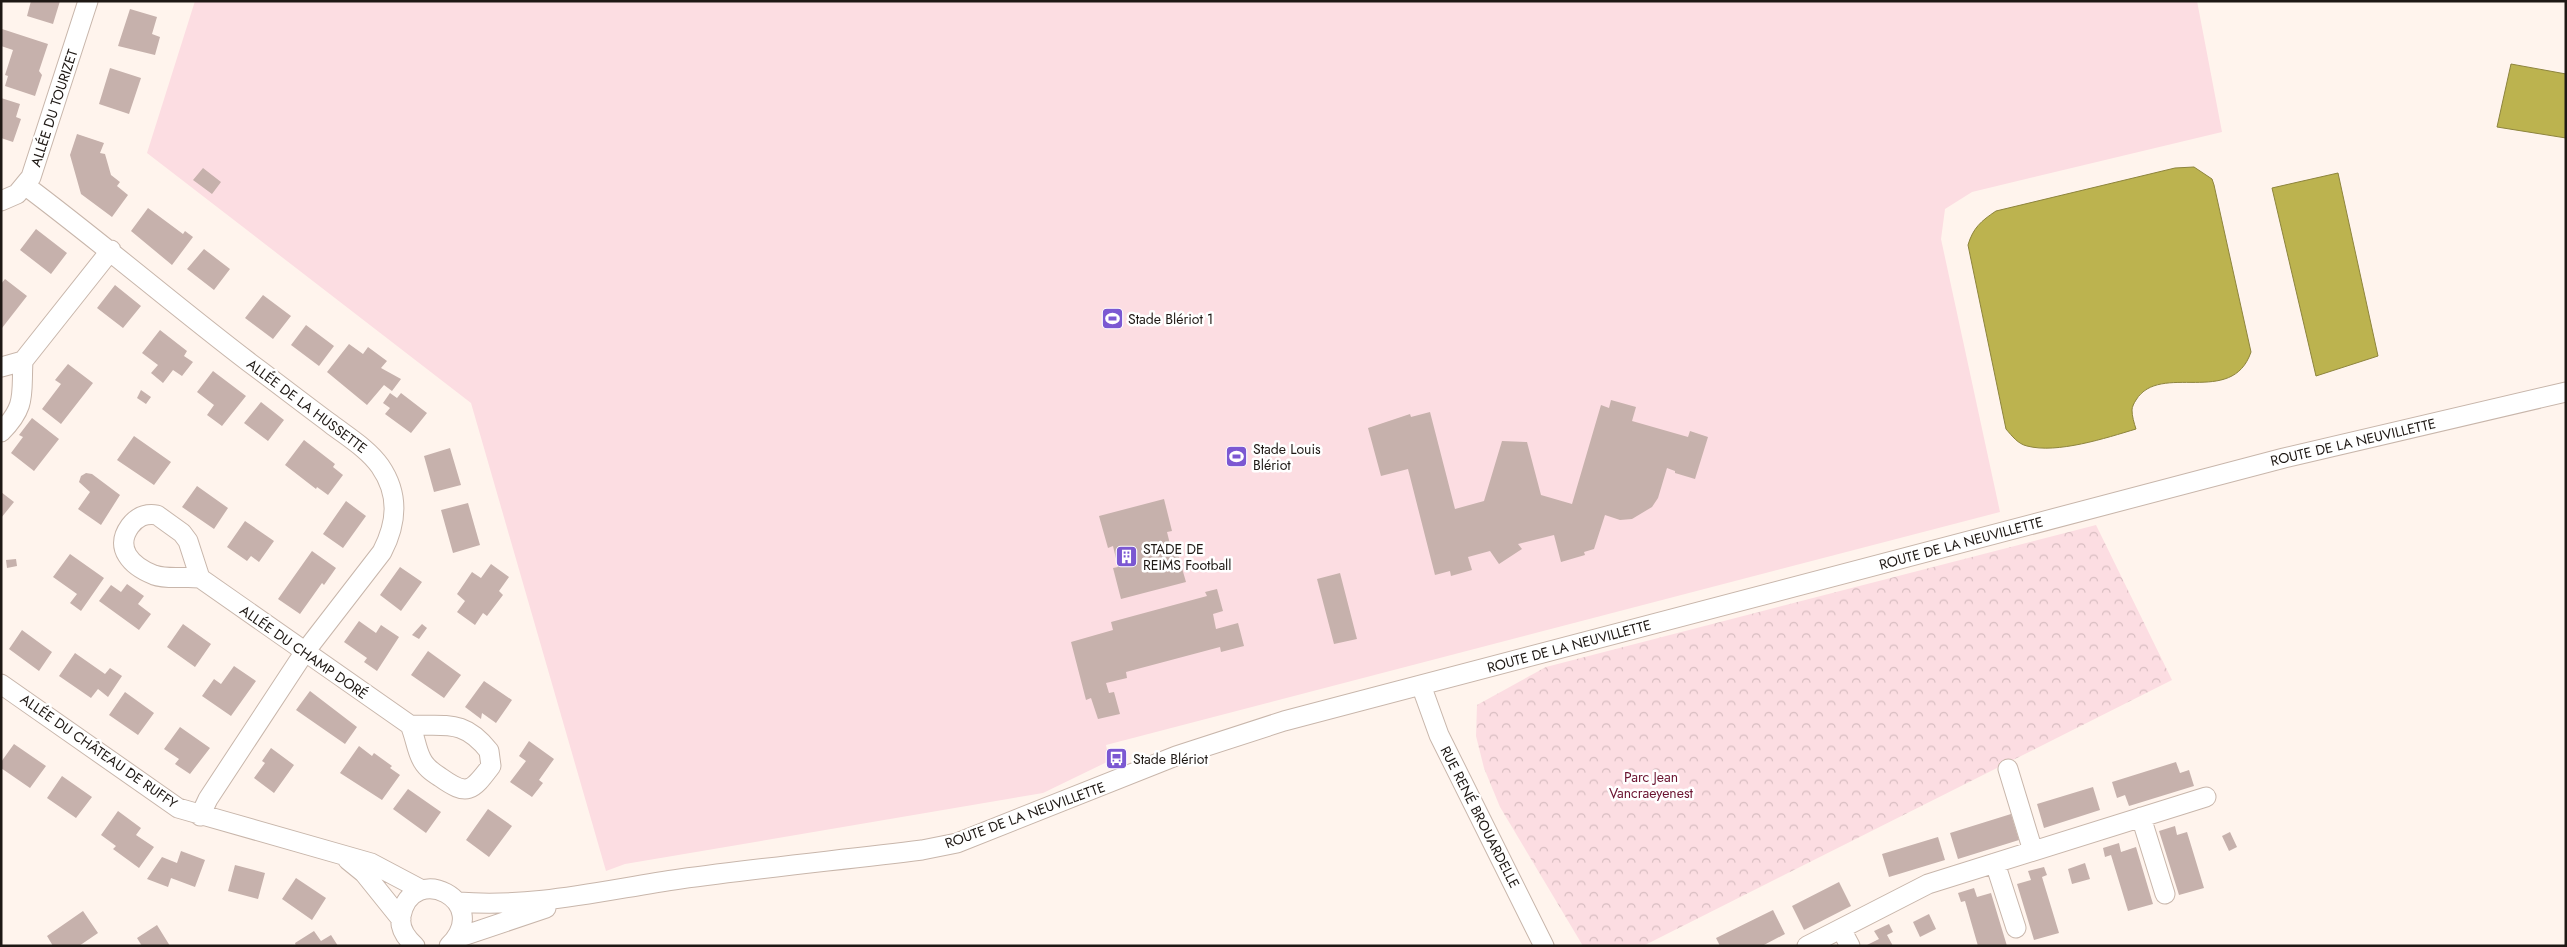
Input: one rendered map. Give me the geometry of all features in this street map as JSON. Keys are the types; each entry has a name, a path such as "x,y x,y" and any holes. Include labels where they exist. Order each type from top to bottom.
{"street":[{"name":"ALLÉE DU TOURIZET","path":"26,186 36,166 88,1"},
{"path":"1,201 17,194 26,186"},
{"name":"ALLÉE DE LA HUSSETTE","path":"26,186 111,250 234,350 360,446 380,466 387,479 394,502 395,519 391,534 382,552 304,653 213,792 200,816"},
{"path":"1,367 22,361 111,250"},
{"path":"1,432 19,409 22,397 22,361"},
{"name":"ROUTE DE LA NEUVILLETTE","path":"458,902 496,905 576,898 680,879 922,850 957,843 1176,756 1284,721 2284,458 2566,392"},
{"name":"ALLÉE DU CHAMP DORÉ","path":"200,578 304,653 410,725"},
{"name":"ALLÉE DU CHÂTEAU DE RUFFY","path":"1,684 178,808 200,816 371,863 422,890"},
{"name":"RUE RENÉ BROUARDELLE","path":"1421,685 1439,735 1544,946"},
{"path":"2008,769 2033,851"},
{"path":"1807,946 1928,884 2206,797"},
{"path":"2141,817 2165,894"},
{"name":"ALLÉE DU CHÂTEAU DE RUFFY","path":"343,856 364,873 399,932 415,946"},
{"path":"1995,863 2016,928"},
{"path":"399,932 403,907 411,896 422,890 442,890 458,902 462,914 462,926 453,942"},
{"name":"ROUTE DE LA NEUVILLETTE","path":"453,942 576,898"},
{"path":"1841,928 1850,946"}],"green space":[{"name":"Stade Louis Blériot","path":"195,1 2197,1 2222,132 1972,192 1945,209 1941,239 2000,512 1106,745 1109,761 1043,793 625,864 606,871 471,403 147,153"},
{"name":"Parc Jean Vancraeyenest","path":"2096,525 2172,680 1643,946 1583,946 1500,807 1484,768 1476,736 1477,705 1546,667"}],"shaded area":[{"path":"2511,64 2566,74 2566,138 2497,127"},
{"path":"2194,167 2212,179 2214,185 2251,352 2242,369 2228,378 2213,382 2178,382 2161,384 2147,389 2136,400 2132,408 2136,429 2067,447 2039,448 2021,443 2006,429 1968,245 1975,229 1996,211 2175,168"},
{"path":"2338,173 2378,356 2316,376 2272,188"}],"building":[{"path":"31,1 60,1 53,24 27,16"},
{"path":"130,9 157,17 152,34 160,37 155,55 118,46"},
{"path":"2,29 48,44 39,71 42,75 35,96 5,86 8,76 5,75 13,50 1,46"},
{"path":"110,68 141,78 129,114 99,104"},
{"path":"1,98 20,104 16,117 21,119 13,142 1,138"},
{"path":"77,134 104,143 100,153 105,154 111,175 120,182 117,186 128,195 112,217 81,194 70,155"},
{"path":"203,168 221,182 212,194 193,180"},
{"path":"148,208 183,234 185,231 193,237 172,265 131,231"},
{"path":"36,229 67,253 51,274 20,250"},
{"path":"204,249 230,269 214,290 187,269"},
{"path":"5,279 27,296 2,328 1,284"},
{"path":"115,285 141,306 123,328 97,308"},
{"path":"263,295 291,316 273,339 245,318"},
{"path":"306,325 334,346 319,366 291,345"},
{"path":"160,330 187,351 184,356 193,362 182,376 173,370 163,383 151,373 158,365 142,353"},
{"path":"349,344 363,354 368,347 387,361 381,368 401,379 392,391 384,385 367,405 327,372"},
{"path":"68,364 93,383 61,424 42,409 61,384 55,380"},
{"path":"213,371 246,396 222,426 207,415 214,405 197,392"},
{"path":"141,390 151,397 146,404 137,398"},
{"path":"390,393 397,398 401,393 427,413 411,433 385,414 390,408 383,403"},
{"path":"1611,400 1636,407 1632,421 1688,437 1690,431 1708,437 1695,479 1675,473 1675,471 1667,468 1658,498 1652,507 1632,519 1620,520 1605,515 1594,549 1584,552 1585,555 1561,562 1554,535 1518,544 1522,549 1499,564 1490,551 1468,557 1472,570 1451,576 1450,571 1435,575 1408,469 1381,476 1368,428 1410,414 1411,417 1430,412 1455,509 1484,501 1502,441 1527,442 1541,495 1572,504 1601,405 1609,408"},
{"path":"261,402 284,420 268,441 244,423"},
{"path":"32,418 59,439 34,471 11,453 23,437 19,435"},
{"path":"134,436 171,462 154,485 117,460"},
{"path":"304,440 335,464 333,467 343,475 328,495 317,487 316,489 285,465"},
{"path":"450,448 461,485 434,492 424,456"},
{"path":"86,473 92,474 120,495 101,525 78,509 90,492 79,482 81,476"},
{"path":"197,486 228,508 214,529 182,507"},
{"path":"1,492 14,502 1,518"},
{"path":"1164,499 1172,531 1167,532 1172,552 1177,551 1186,582 1121,599 1113,568 1118,567 1113,546 1108,548 1099,516"},
{"path":"346,501 366,516 343,548 323,534"},
{"path":"468,503 480,545 453,553 441,510"},
{"path":"245,521 274,541 259,562 251,556 247,561 227,547"},
{"path":"312,551 336,568 324,585 322,583 300,614 278,599"},
{"path":"70,554 104,578 81,611 70,603 77,594 53,577"},
{"path":"16,559 17,566 7,568 6,560"},
{"path":"491,564 509,577 499,591 503,595 487,616 483,613 475,625 457,612 465,601 457,594 472,572 481,578"},
{"path":"400,567 422,582 401,611 380,595"},
{"path":"1340,573 1357,639 1334,644 1317,579"},
{"path":"127,584 144,596 138,604 151,614 139,630 99,601 111,585 121,592"},
{"path":"1217,589 1223,611 1213,614 1216,629 1238,623 1244,646 1221,652 1220,647 1126,672 1127,678 1106,683 1109,693 1114,692 1120,714 1098,719 1091,698 1086,700 1071,642 1113,630 1111,622 1207,596 1205,592"},
{"path":"359,621 376,633 381,625 399,637 377,671 364,662 367,658 344,642"},
{"path":"183,624 211,644 195,667 167,647"},
{"path":"422,624 427,628 419,639 412,635"},
{"path":"22,630 52,652 39,671 9,649"},
{"path":"428,651 461,675 444,698 411,675"},
{"path":"75,653 105,674 110,668 122,676 108,697 98,689 91,698 59,676"},
{"path":"234,666 256,681 231,716 202,696 214,679 221,684"},
{"path":"484,681 512,700 496,723 482,713 481,719 465,707"},
{"path":"310,691 357,727 345,744 296,710"},
{"path":"125,692 154,713 138,735 109,715"},
{"path":"180,727 210,748 190,774 175,764 179,759 164,749"},
{"path":"529,741 554,759 539,780 543,783 532,797 510,782 526,761 519,756"},
{"path":"14,744 46,766 30,788 1,768 1,762"},
{"path":"359,746 372,756 374,753 392,766 390,768 400,775 382,800 340,773"},
{"path":"271,748 294,765 274,793 254,778 265,763 262,761"},
{"path":"2176,762 2180,773 2189,770 2194,786 2129,806 2125,795 2117,798 2112,782"},
{"path":"62,776 92,797 76,818 47,798"},
{"path":"2093,787 2100,810 2044,828 2037,804"},
{"path":"408,789 441,812 426,833 393,809"},
{"path":"488,809 512,826 489,857 466,840"},
{"path":"118,811 141,828 136,835 154,847 139,868 113,849 116,846 101,835"},
{"path":"2011,814 2019,840 1958,859 1950,833"},
{"path":"2175,826 2177,835 2187,832 2204,888 2179,895 2159,831"},
{"path":"2230,832 2237,847 2229,851 2222,836"},
{"path":"1938,837 1945,860 1889,877 1882,854"},
{"path":"2119,843 2121,852 2136,847 2153,904 2128,911 2111,855 2105,857 2103,848"},
{"path":"181,851 205,860 195,887 171,878 168,887 147,879 162,857 177,863"},
{"path":"2085,863 2090,879 2072,884 2068,869"},
{"path":"235,865 265,873 258,899 228,891"},
{"path":"2044,867 2047,875 2042,877 2059,933 2034,940 2017,884 2031,880 2028,871"},
{"path":"296,878 326,898 312,920 282,899"},
{"path":"1839,882 1851,906 1804,930 1792,906"},
{"path":"1974,888 1977,897 1991,893 2007,946 1978,946 1965,901 1961,902 1958,893"},
{"path":"1773,910 1785,934 1762,946 1720,946 1716,938"},
{"path":"83,911 98,933 79,946 53,946 47,936"},
{"path":"1929,914 1936,929 1920,937 1913,922"},
{"path":"1889,924 1893,932 1887,935 1893,946 1865,946 1879,939 1874,931"},
{"path":"157,925 170,946 142,946 137,938"},
{"path":"314,931 321,941 331,935 338,946 296,946 295,943"}],"place":[{"name":"Stade Blériot 1","path":"1112,319"},
{"name":"Stade Louis Blériot","path":"1237,457"},
{"name":"STADE DE REIMS Football","path":"1127,557"},
{"name":"Stade Blériot","path":"1117,759"}]}
